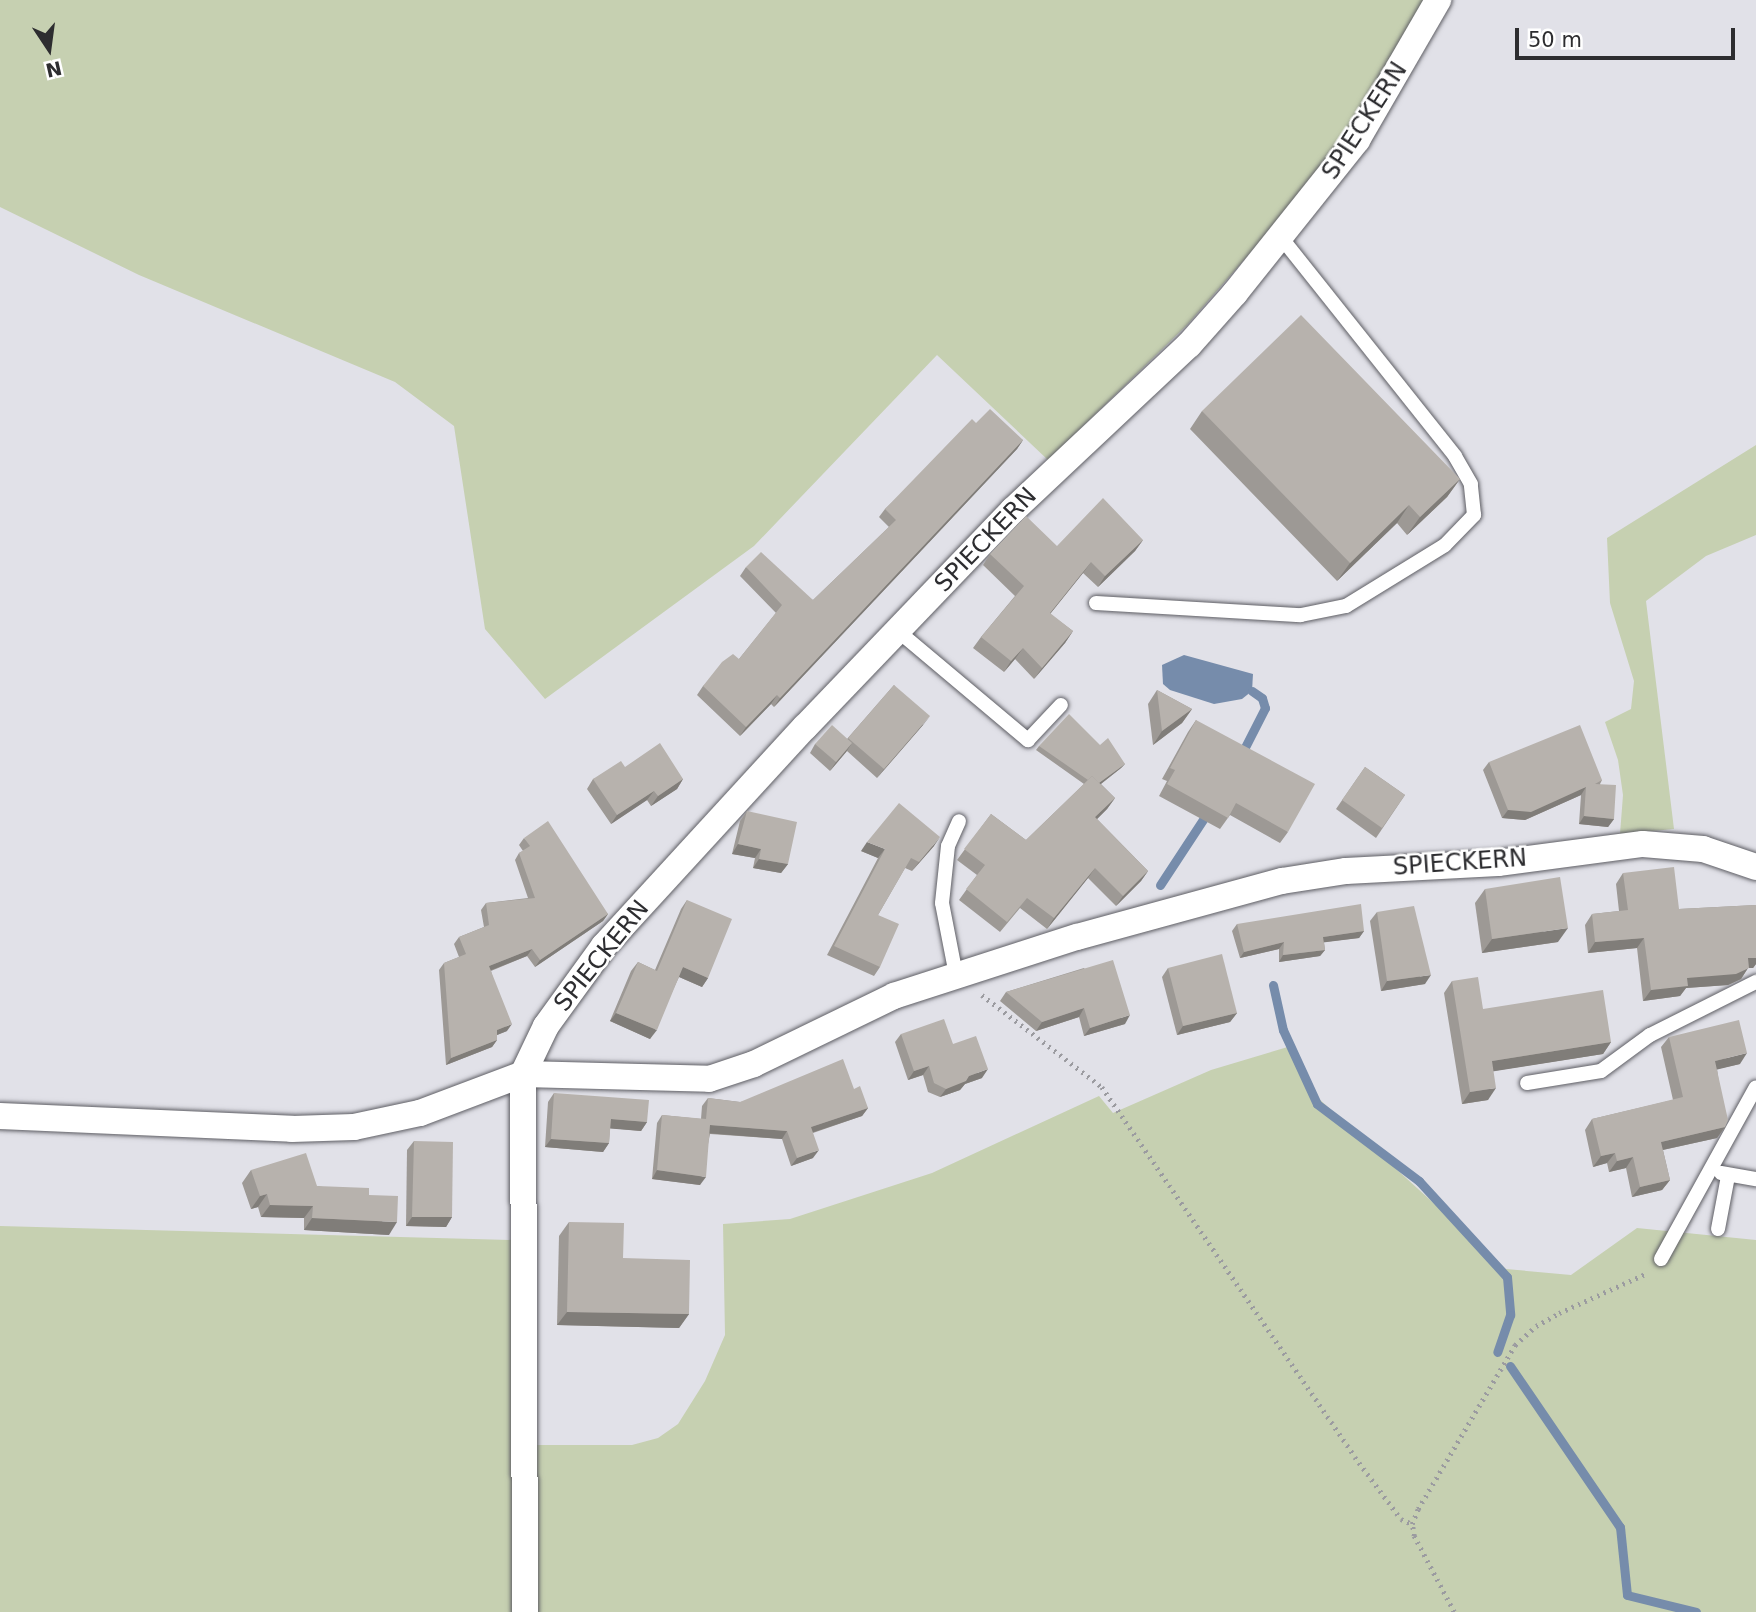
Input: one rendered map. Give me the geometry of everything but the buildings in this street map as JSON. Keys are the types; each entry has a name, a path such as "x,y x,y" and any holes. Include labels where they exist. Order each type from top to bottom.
{"street":[{"name":"SPIECKERN","path":"525,1612 523,1074 546,1026 604,946 898,631 1055,468 1189,345 1309,204 1380,106 1438,0"},
{"name":"SPIECKERN","path":"0,1116 292,1129 354,1127 419,1113 523,1074 561,1072 674,1080 716,1077 754,1064 854,1012 963,973 1077,937 1317,874 1498,863 1643,844 1703,849 1756,867"}],"lane":[{"path":"1096,603 1301,615 1346,606 1445,545 1475,515 1471,484 1455,456 1280,236"},
{"path":"898,631 1028,740 1061,705"},
{"path":"959,821 948,846 942,903 963,973"},
{"path":"1527,1083 1601,1071 1650,1035 1756,982"},
{"path":"1661,1259 1713,1171 1756,1087"},
{"path":"1713,1171 1728,1176 1756,1179"},
{"path":"1718,1229 1728,1176"}],"path":[{"path":"963,973 995,1007 1102,1087 1355,1457 1401,1519 1412,1524 1454,1612"},
{"path":"1412,1524 1515,1345 1536,1326 1630,1284 1661,1259"}],"green space":[{"path":"0,0 1425,0 1379,88 1308,187 1187,325 1048,460 937,355 754,546 545,699 485,629 454,426 395,382 139,275 0,207"},
{"path":"1756,445 1756,535 1706,556 1646,601 1674,829 1620,834 1623,795 1618,760 1605,722 1631,709 1634,681 1610,603 1607,538"},
{"path":"1291,1046 1317,1097 1506,1269 1571,1275 1637,1228 1756,1240 1756,1612 0,1612 0,1226 514,1240 515,1445 632,1445 658,1438 678,1424 705,1381 725,1335 723,1224 790,1219 932,1173 1099,1096 1113,1113 1211,1070"}],"water":[{"path":"1184,655 1253,674 1252,691 1242,699 1214,704 1170,690 1163,684 1162,665"}],"waterway":[{"path":"1240,757 1265,708 1262,698 1252,691"},
{"path":"1160,885 1208,812"},
{"path":"1273,985 1283,1030 1317,1104 1419,1181 1507,1277 1510,1315 1497,1352"},
{"path":"1510,1366 1620,1527 1627,1595 1696,1612"}]}
